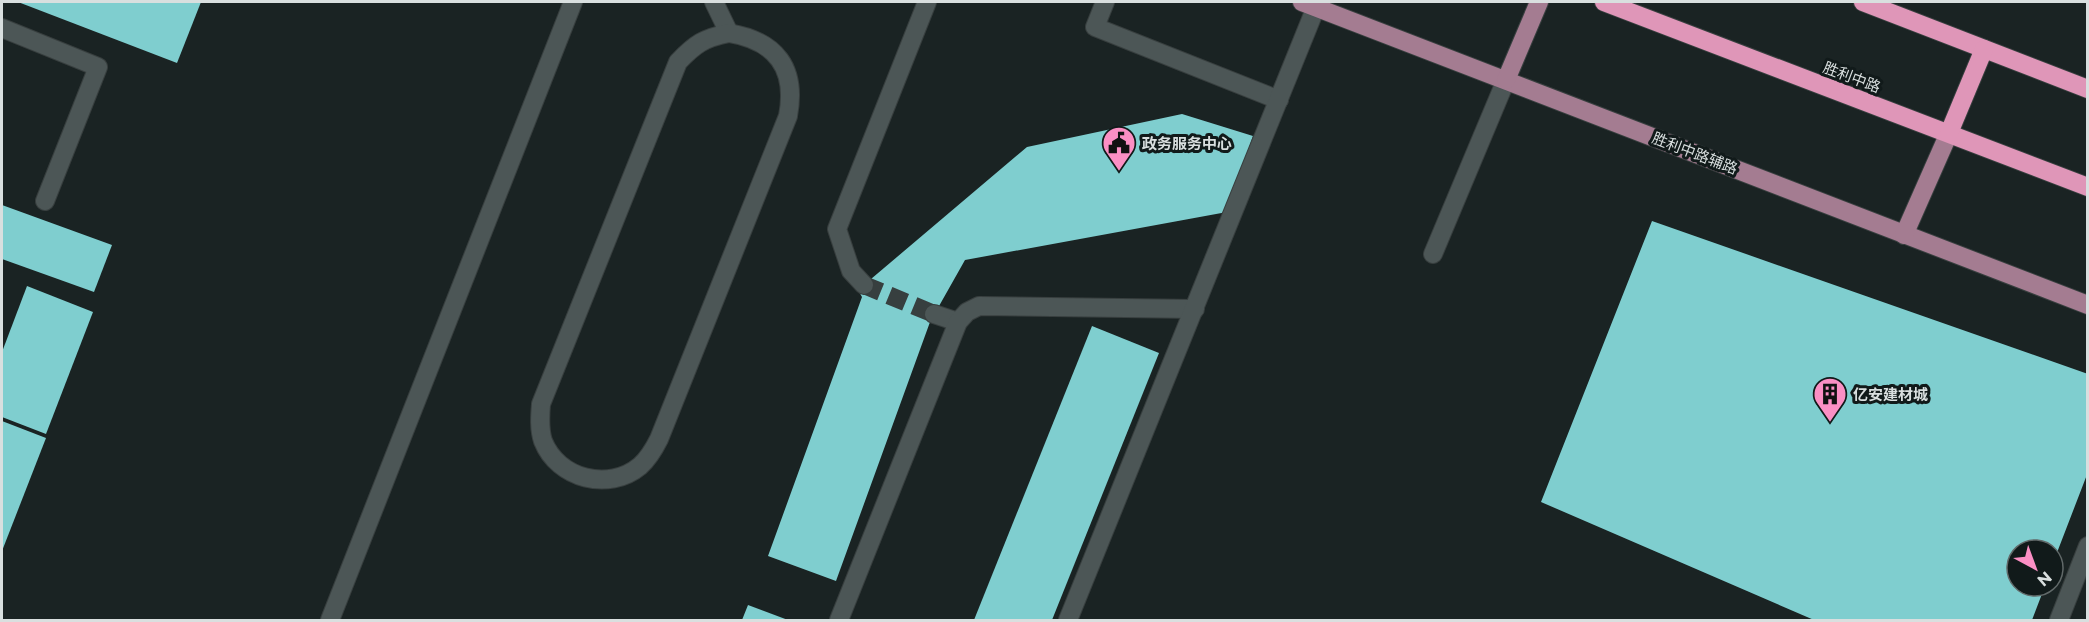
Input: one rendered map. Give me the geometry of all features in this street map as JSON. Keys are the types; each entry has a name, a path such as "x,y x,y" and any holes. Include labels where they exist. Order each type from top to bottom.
{"highway":[{"name":"胜利中路","path":"1604,2 2088,187"},
{"path":"1863,2 2088,89"},
{"path":"1949,133 1984,49"}],"main road":[{"path":"1506,80 1539,2"},
{"name":"胜利中路辅路","path":"1309,4 2088,305"},
{"path":"1904,235 1949,133"}],"street":[{"path":"330,621 573,2"},
{"path":"714,2 729,33"},
{"path":"864,285 851,271 837,230 927,2"},
{"path":"1105,2 1095,27 1279,100"},
{"path":"1068,621 1279,100 1309,4"},
{"path":"2,28 98,67 45,201"},
{"path":"729,33 749,37 767,46 781,61 789,80 791,99 788,116 668,418 651,454 640,466 626,475 610,480 593,480 577,476 562,467 551,455 543,441 540,424 541,404 678,62 692,47 709,37 729,33"},
{"path":"1433,254 1506,80"},
{"path":"839,621 958,322 967,312 979,306 1195,309"},
{"path":"934,314 958,322"},
{"path":"2059,621 2088,546"}],"building":[{"path":"18,2 201,2 177,63"},
{"path":"1182,114 1253,136 1227,212 965,260 930,322 836,581 768,556 862,297 858,290 1027,147"},
{"path":"2,205 112,245 94,292 2,259"},
{"name":"亿安建材城","path":"1652,221 2088,374 2088,472 2063,538 2005,538 2005,598 2040,598 2032,620 1814,620 1541,502"},
{"path":"27,286 93,312 46,434 2,417 2,352"},
{"path":"1092,326 1159,353 1052,620 974,620"},
{"path":"2,421 46,438 2,551"},
{"path":"748,605 788,620 742,620"}],"tunnel":[{"path":"864,285 934,314"}],"place":[{"name":"政务服务中心","path":"1119,172"},
{"name":"亿安建材城","path":"1830,423"}]}
